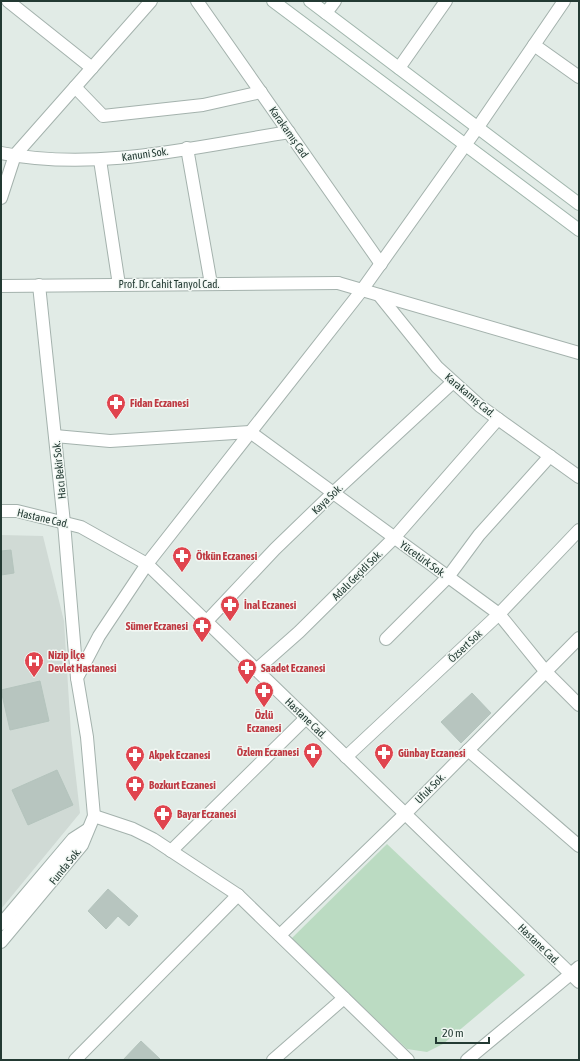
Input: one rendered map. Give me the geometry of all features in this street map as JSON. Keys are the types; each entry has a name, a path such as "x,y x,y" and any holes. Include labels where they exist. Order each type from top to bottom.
{"street":[{"path":"8,1 92,68"},
{"path":"1,198 15,155 151,1"},
{"name":"Karakamış Cad","path":"197,1 381,264"},
{"path":"273,1 579,230"},
{"path":"310,1 579,204"},
{"path":"326,13 335,1"},
{"path":"399,68 446,1"},
{"path":"77,678 99,636 147,564 362,290 464,144 478,127 564,1"},
{"path":"534,45 579,77"},
{"path":"75,87 103,116 203,105 261,92"},
{"name":"Kanuni Sok.","path":"1,153 100,160 289,132"},
{"path":"187,148 210,284"},
{"path":"100,160 119,285"},
{"name":"Prof. Dr. Cahit Tanyol Cad.","path":"1,286 338,283 579,353"},
{"name":"Hacı Bekir Sok.","path":"39,285 64,523 77,678 87,737 94,816"},
{"name":"Karakamış Cad.","path":"379,295 437,367 453,382 498,418 579,477"},
{"name":"Kaya Sok.","path":"206,622 275,549 453,382"},
{"name":"Adalı Geçidi Sok.","path":"256,670 299,632 394,538 498,418"},
{"path":"55,436 110,441 250,432"},
{"name":"Yücetürk Sok.","path":"250,432 499,614 546,672 579,705"},
{"path":"386,639 448,577 479,535 550,456"},
{"name":"Hastane Cad.","path":"1,511 18,511 81,527 147,564 404,814 576,975"},
{"name":"Özsert Sok","path":"346,757 499,614 579,530"},
{"name":"Ufuk Sok.","path":"280,935 404,814 579,638"},
{"path":"171,851 306,718"},
{"path":"468,750 579,846"},
{"path":"87,830 94,816 133,829 171,851 238,895 408,1060"},
{"name":"Funda Sok.","path":"1,924 73,839 87,830"},
{"name":"Funda Sok.","path":"1,942 82,845 87,830"},
{"path":"75,1060 238,895"},
{"path":"467,1060 576,975"},
{"path":"274,1060 344,998"}],"shaded area":[{"name":"Nizip İlçe Devlet Hastanesi","path":"1,535 43,536 64,621 71,734 80,813 1,909"}],"green space":[{"path":"387,844 525,975 443,1044 427,1052 407,1049 291,939"}],"building":[{"path":"11,550 14,573 1,575 1,551"},
{"path":"40,681 49,721 10,730 1,690"},
{"path":"472,693 491,713 461,743 441,722"},
{"path":"57,770 73,805 28,825 12,790"},
{"path":"108,889 138,916 129,926 118,916 106,929 88,911"},
{"path":"141,1041 161,1060 123,1060"}],"place":[{"name":"Fidan Eczanesi","path":"116,420"},
{"name":"Ötkün Eczanesi","path":"182,573"},
{"name":"İnal Eczanesi","path":"230,622"},
{"name":"Sümer Eczanesi","path":"202,643"},
{"name":"Nizip İlçe Devlet Hastanesi","path":"34,678"},
{"name":"Saadet Eczanesi","path":"247,685"},
{"name":"Özlü Eczanesi","path":"264,708"},
{"name":"Özlem Eczanesi","path":"313,769"},
{"name":"Günbay Eczanesi","path":"384,770"},
{"name":"Akpek Eczanesi","path":"135,772"},
{"name":"Bozkurt Eczanesi","path":"135,802"},
{"name":"Bayar Eczanesi","path":"163,831"}]}
